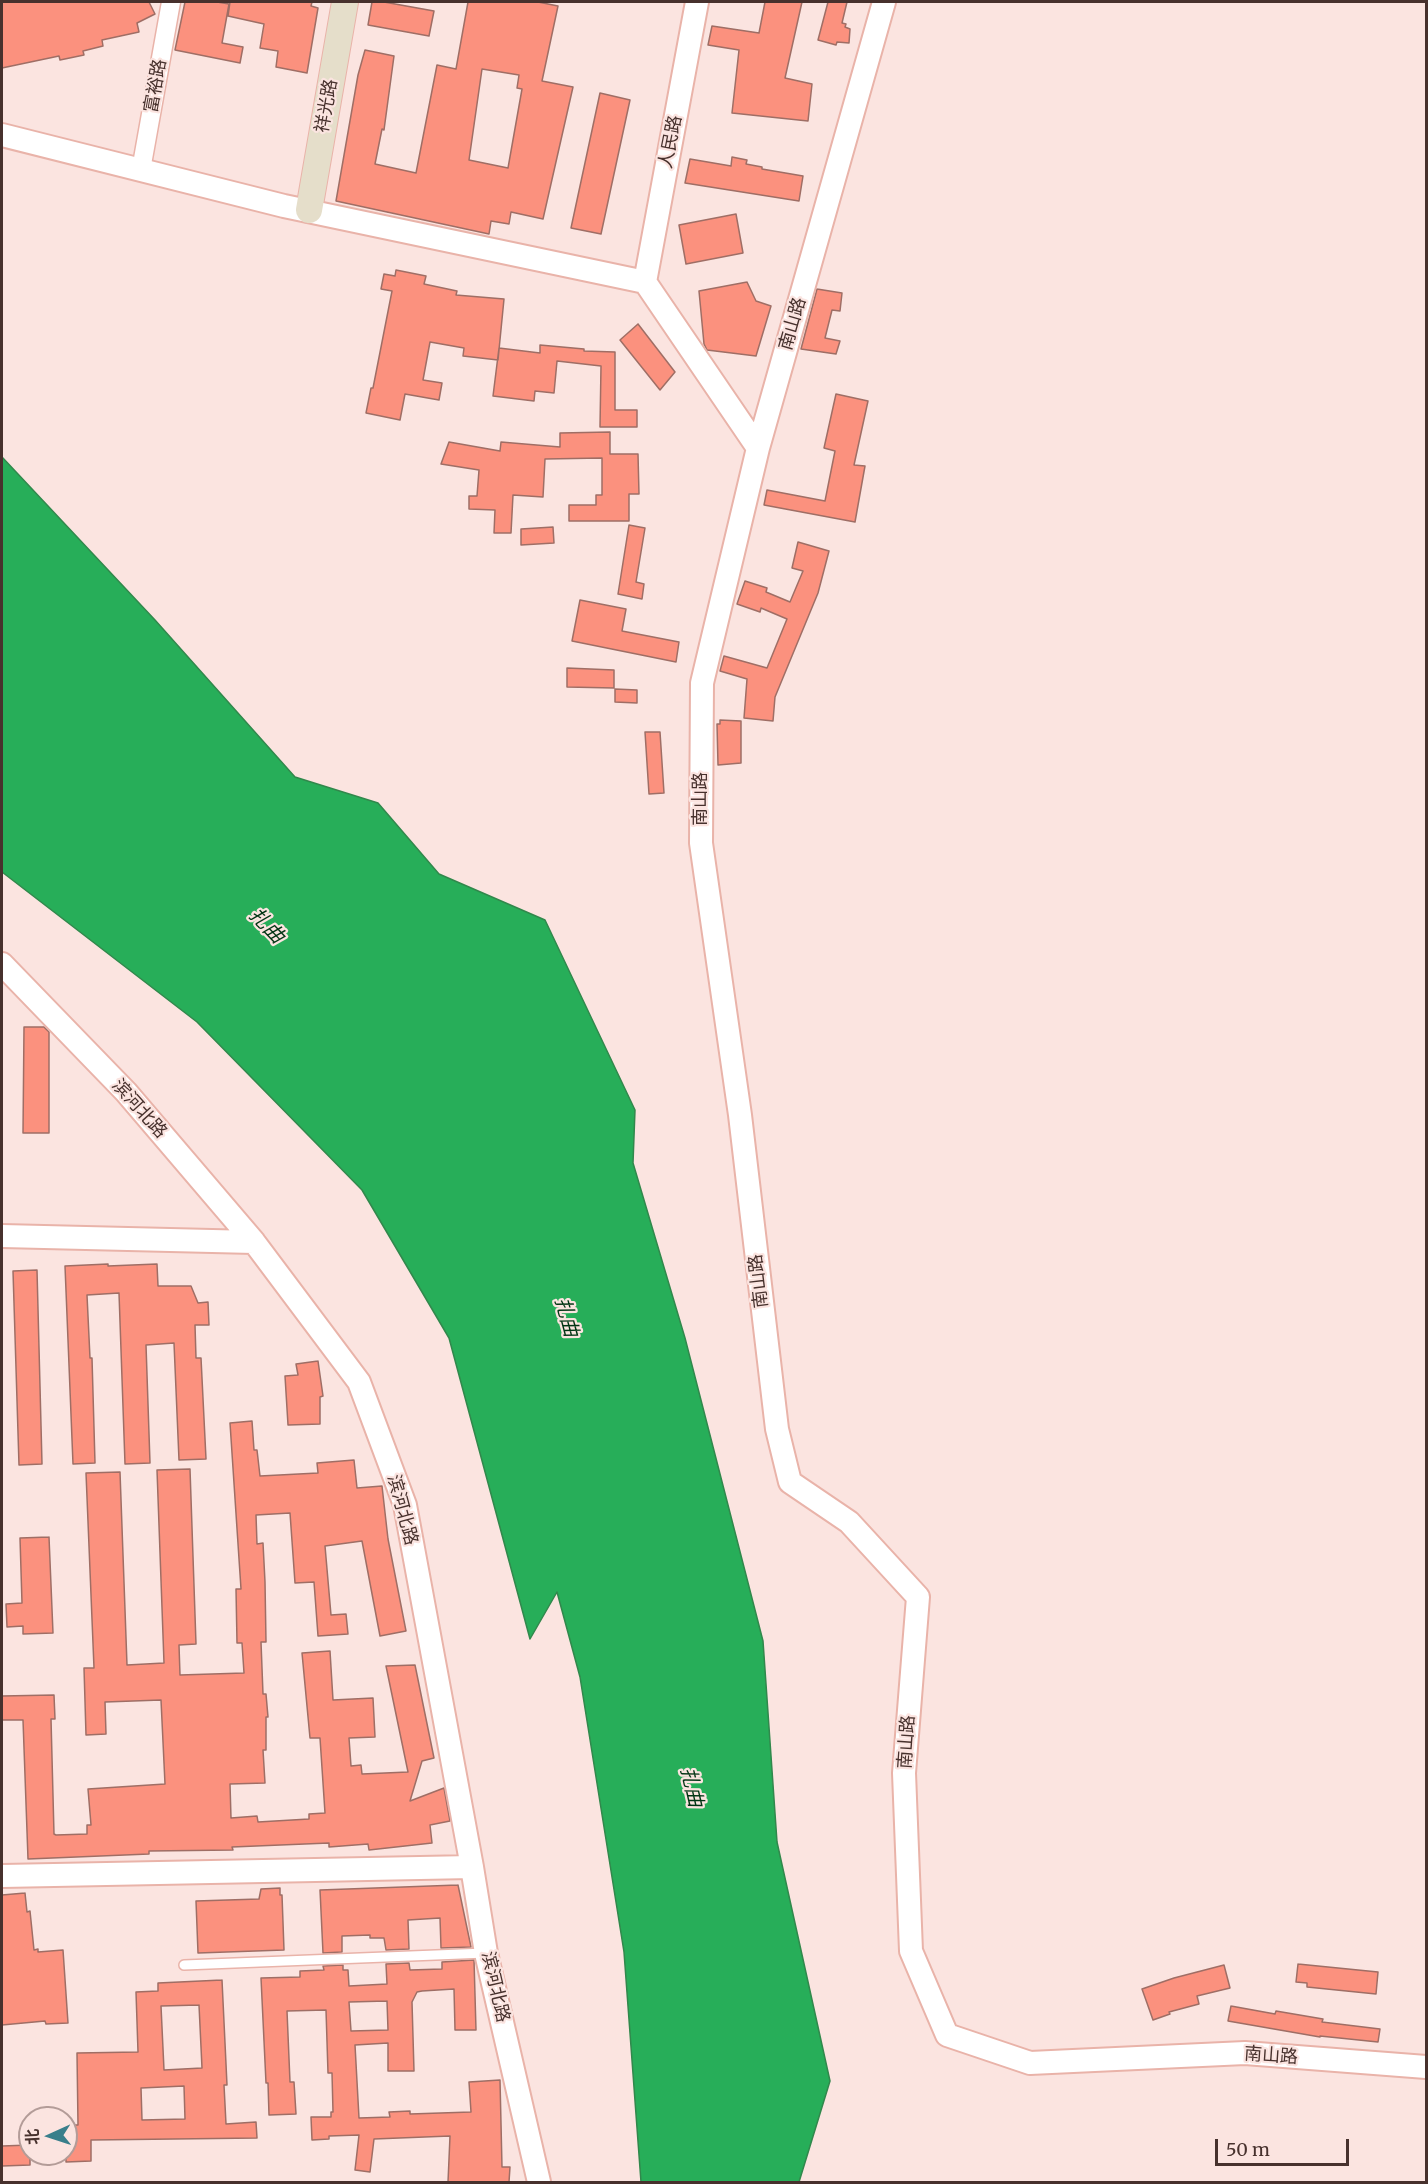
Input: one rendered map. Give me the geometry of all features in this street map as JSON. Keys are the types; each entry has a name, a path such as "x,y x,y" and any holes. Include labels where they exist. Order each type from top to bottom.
{"main road":[{"name":"祥光路","path":"309,210 345,2"}],"street":[{"name":"富裕路","path":"141,170 171,2"},
{"name":"人民路","path":"645,282 697,2"},
{"name":"南山路","path":"884,2 758,448 702,683 701,843 740,1115 777,1430 790,1482 849,1522 918,1598 904,1773 911,1951 947,2035 1030,2063 1245,2053 1426,2067"},
{"path":"2,135 284,206 645,282 758,448"},
{"name":"滨河北路","path":"2,964 126,1092 254,1242 358,1382 405,1505 486,1953 539,2182"},
{"path":"2,1236 254,1242"},
{"path":"2,1876 472,1867"}],"lane":[{"path":"184,1965 486,1953"}],"water":[{"name":"扎曲","path":"2,457 155,620 295,777 378,803 439,874 545,920 635,1110 633,1163 685,1338 763,1641 777,1842 830,2081 799,2182 641,2182 624,1952 580,1677 557,1592 530,1639 449,1338 362,1190 197,1022 2,872"}],"building":[{"path":"2,2 149,2 155,14 137,23 139,32 102,40 103,46 83,51 84,55 60,60 59,56 2,68"},
{"path":"185,2 229,4 222,43 243,47 240,63 175,50"},
{"path":"230,2 312,2 311,6 318,8 307,73 276,67 278,51 260,48 264,24 228,16"},
{"path":"372,2 434,11 429,36 368,25"},
{"path":"468,2 538,2 558,6 542,81 573,87 543,219 511,212 509,224 491,221 489,234 336,201 358,75 365,50 394,56 384,130 382,129 375,164 416,173 437,65 456,69","holes":["482,69 519,75 517,88 522,89 508,168 469,160"]},
{"path":"765,2 802,2 785,78 812,84 808,121 732,113 739,50 708,45 712,26 759,33"},
{"path":"828,2 847,2 842,23 850,29 849,43 837,42 836,45 818,40"},
{"path":"600,93 630,100 601,234 571,228"},
{"path":"732,157 747,160 746,164 762,167 762,169 803,176 799,201 685,183 690,159 731,166"},
{"path":"736,214 743,253 686,264 679,225"},
{"path":"396,270 426,276 424,284 457,291 456,295 504,299 498,360 463,356 464,348 430,342 423,380 442,383 439,400 405,394 400,420 366,413 392,291 381,289 384,274 395,276"},
{"path":"747,282 756,301 771,306 756,356 707,350 704,344 699,291"},
{"path":"817,289 842,293 840,311 832,310 825,338 840,341 836,354 801,349"},
{"path":"638,324 675,372 660,390 620,340"},
{"path":"540,345 584,349 584,351 615,352 615,410 637,410 637,427 600,427 601,366 557,361 554,393 535,391 534,401 493,396 499,348 540,353"},
{"path":"836,394 868,401 854,465 865,466 855,522 764,505 767,490 825,501 835,451 824,448"},
{"path":"610,432 610,454 638,454 639,494 629,494 629,521 569,521 569,505 596,505 596,495 602,495 602,458 545,459 543,497 513,495 511,533 494,533 495,510 469,509 469,496 477,496 479,470 441,464 449,442 500,451 501,442 560,447 560,433"},
{"path":"629,525 645,528 636,582 644,584 642,599 618,594"},
{"path":"553,527 554,543 521,545 521,529"},
{"path":"798,542 829,551 818,593 775,697 773,721 744,718 747,679 720,671 724,656 767,668 787,619 761,608 760,612 737,604 745,581 767,588 766,592 790,602 803,571 792,568"},
{"path":"580,600 626,609 622,631 679,642 676,662 572,641"},
{"path":"567,668 614,670 614,688 567,687"},
{"path":"615,689 637,690 637,703 615,702"},
{"path":"720,720 741,721 741,763 718,765 717,724 720,724"},
{"path":"645,732 660,732 664,793 649,794"},
{"path":"24,1027 44,1027 49,1032 49,1133 23,1133"},
{"path":"108,1264 108,1266 157,1264 158,1286 191,1286 198,1303 208,1302 209,1325 195,1325 196,1358 201,1358 206,1459 179,1460 174,1343 146,1345 150,1463 125,1464 119,1293 87,1295 90,1358 92,1358 95,1463 73,1464 65,1266"},
{"path":"37,1270 42,1464 19,1465 13,1271"},
{"path":"318,1361 323,1396 320,1397 320,1424 288,1425 285,1376 298,1375 296,1364"},
{"path":"252,1421 254,1450 257,1450 260,1476 318,1473 317,1463 354,1460 357,1488 382,1486 388,1539 406,1631 380,1636 362,1541 325,1546 331,1615 346,1614 348,1634 318,1636 314,1582 295,1583 290,1513 256,1515 257,1544 263,1543 265,1582 266,1642 261,1642 263,1694 266,1694 268,1717 266,1717 266,1750 263,1750 265,1783 230,1784 231,1818 257,1816 258,1822 309,1819 309,1814 325,1813 320,1738 310,1738 302,1653 330,1651 333,1700 373,1698 375,1737 349,1738 351,1766 361,1765 362,1774 408,1772 386,1666 415,1665 434,1758 422,1761 410,1801 444,1788 450,1821 430,1825 432,1843 369,1850 368,1844 329,1847 329,1843 232,1847 233,1850 149,1851 149,1854 28,1859 23,1720 2,1720 2,1696 54,1695 55,1719 51,1719 54,1834 87,1834 87,1825 91,1825 88,1789 165,1784 161,1700 105,1702 106,1734 86,1735 84,1668 94,1668 86,1473 120,1472 127,1665 164,1663 157,1470 190,1469 196,1644 179,1645 180,1675 244,1673 242,1643 237,1643 236,1589 241,1589 230,1423"},
{"path":"49,1537 53,1633 23,1634 23,1626 7,1627 6,1604 22,1603 20,1538"},
{"path":"458,1885 471,1947 441,1948 440,1918 408,1920 409,1949 386,1950 384,1938 370,1938 370,1935 342,1936 342,1952 323,1953 320,1890"},
{"path":"280,1888 284,1950 198,1953 196,1901 259,1899 261,1889"},
{"path":"25,1893 27,1912 30,1911 34,1950 38,1949 38,1952 63,1950 68,2023 46,2024 45,2021 2,2025 2,1895"},
{"path":"474,1960 476,2030 455,2030 454,1989 417,1992 412,2002 414,2071 388,2071 388,2043 355,2045 359,2118 390,2117 389,2112 410,2111 410,2114 471,2112 469,2082 500,2080 502,2167 510,2167 509,2182 448,2182 450,2136 374,2139 370,2172 355,2170 359,2135 329,2136 329,2139 312,2140 311,2117 331,2117 331,2112 333,2112 332,2073 328,2073 326,2010 287,2011 290,2082 294,2082 296,2114 269,2115 261,1978 300,1977 300,1971 324,1970 323,1966 343,1965 343,1970 348,1970 349,1986 387,1984 386,1964 409,1963 410,1970 442,1969 442,1962","holes":["387,2001 388,2030 351,2031 349,2002"]},
{"path":"1298,1964 1378,1972 1376,1994 1307,1987 1307,1983 1296,1982"},
{"path":"1224,1965 1230,1988 1197,1996 1199,2004 1169,2012 1170,2014 1153,2020 1142,1989"},
{"path":"222,1980 227,2085 224,2085 226,2124 256,2122 257,2138 91,2140 91,2161 78,2162 77,2053 138,2052 136,1992 158,1991 158,1983","holes":["199,2005 202,2068 164,2070 161,2006","184,2086 185,2119 142,2120 141,2088"]},
{"path":"1231,2006 1323,2019 1322,2022 1380,2029 1378,2042 1320,2037 1228,2021"},
{"path":"18,2145 18,2165 2,2166 2,2146"}]}
